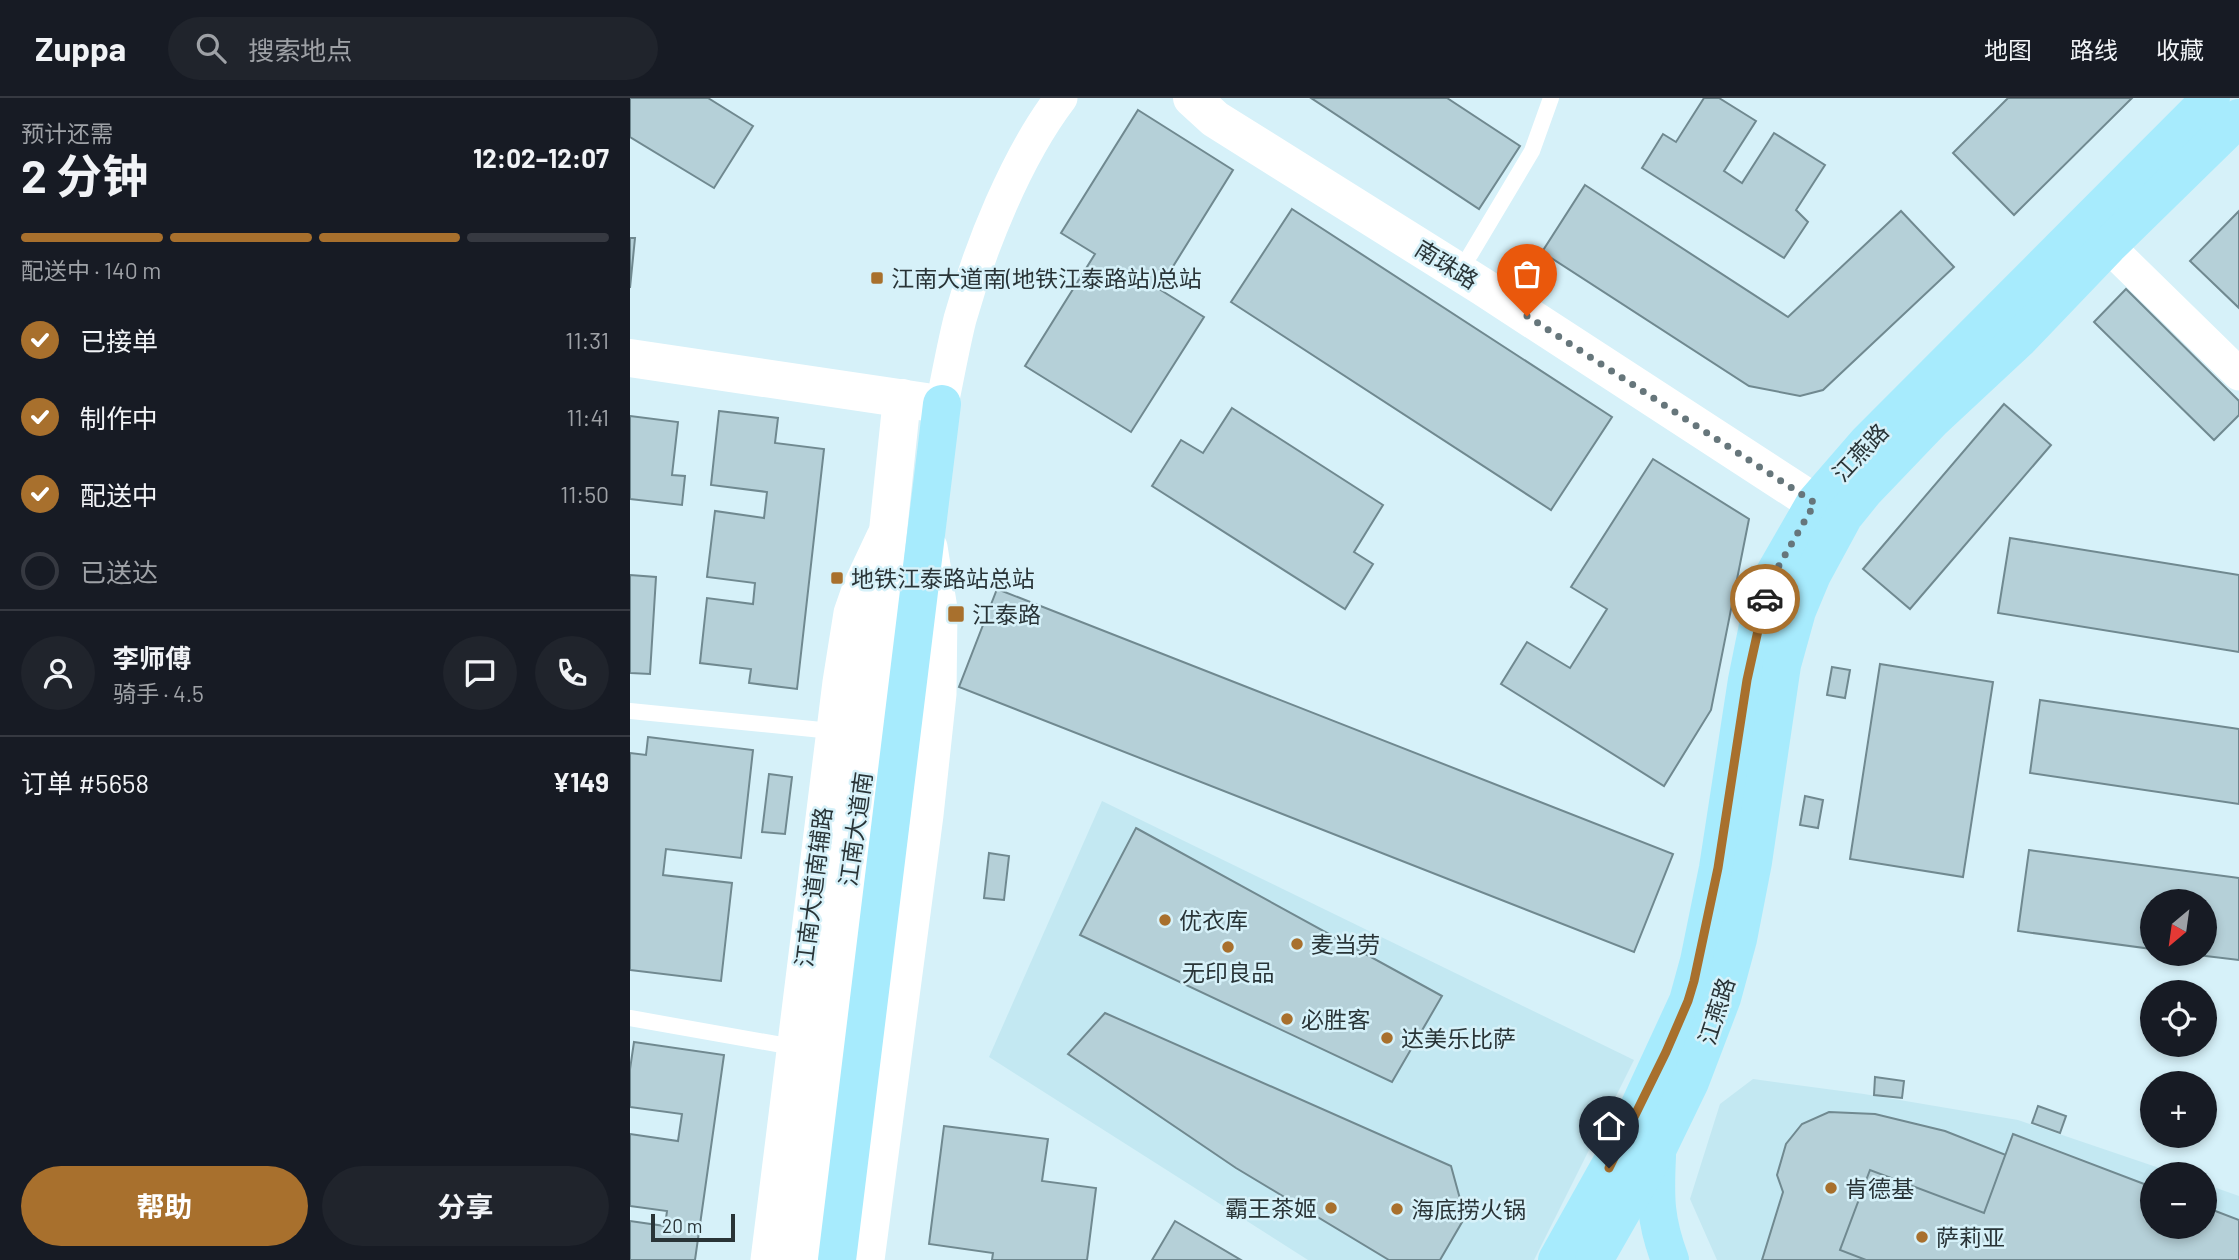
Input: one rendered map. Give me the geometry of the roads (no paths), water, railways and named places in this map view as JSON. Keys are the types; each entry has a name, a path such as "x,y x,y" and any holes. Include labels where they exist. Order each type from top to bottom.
{"main road":[{"name":"江燕路","path":"1557,1260 1621,1146 1688,1001 1718,868 1747,680 1761,611 1773,576 1828,504 1867,443 2211,98"},
{"name":"江燕路","path":"1828,504 1865,490 1933,420 2019,340 2108,246 2239,118"},
{"name":"江南大道南","path":"837,1260 883,742 928,532 942,404"},
{"name":"江燕路","path":"1594,1260 1657,1149 1690,1082 1722,998 1738,939 1753,862 1782,665 1812,575 1828,504"},
{"path":"1657,1149 1655,1200 1659,1231 1670,1260"}],"street":[{"path":"630,358 942,404 960,319 983,251 1009,187 1060,98"},
{"name":"南珠路","path":"1192,98 1215,119 1828,504"},
{"name":"南珠路","path":"1215,98 1470,255 1780,458 1828,504"},
{"path":"2108,246 2239,374"},
{"name":"江南大道南","path":"801,1260 883,742 890,522 901,398"},
{"path":"868,1260 883,742"},
{"name":"江南大道南辅路","path":"767,1260 793,1047 883,742"}],"lane":[{"path":"1470,255 1532,151 1551,98"},
{"path":"630,711 883,742"},
{"path":"630,1018 793,1047"}],"place":[{"name":"江南大道南(地铁江泰路站)总站","path":"877,278"},
{"name":"地铁江泰路站总站","path":"837,578"},
{"name":"江泰路","path":"956,614"},
{"name":"优衣库","path":"1165,920"},
{"name":"麦当劳","path":"1297,944"},
{"name":"无印良品","path":"1228,947"},
{"name":"必胜客","path":"1287,1019"},
{"name":"达美乐比萨","path":"1387,1038"},
{"name":"肯德基","path":"1831,1188"},
{"name":"霸王茶姬","path":"1331,1208"},
{"name":"海底捞火锅","path":"1397,1209"},
{"name":"萨莉亚","path":"1922,1237"}]}
